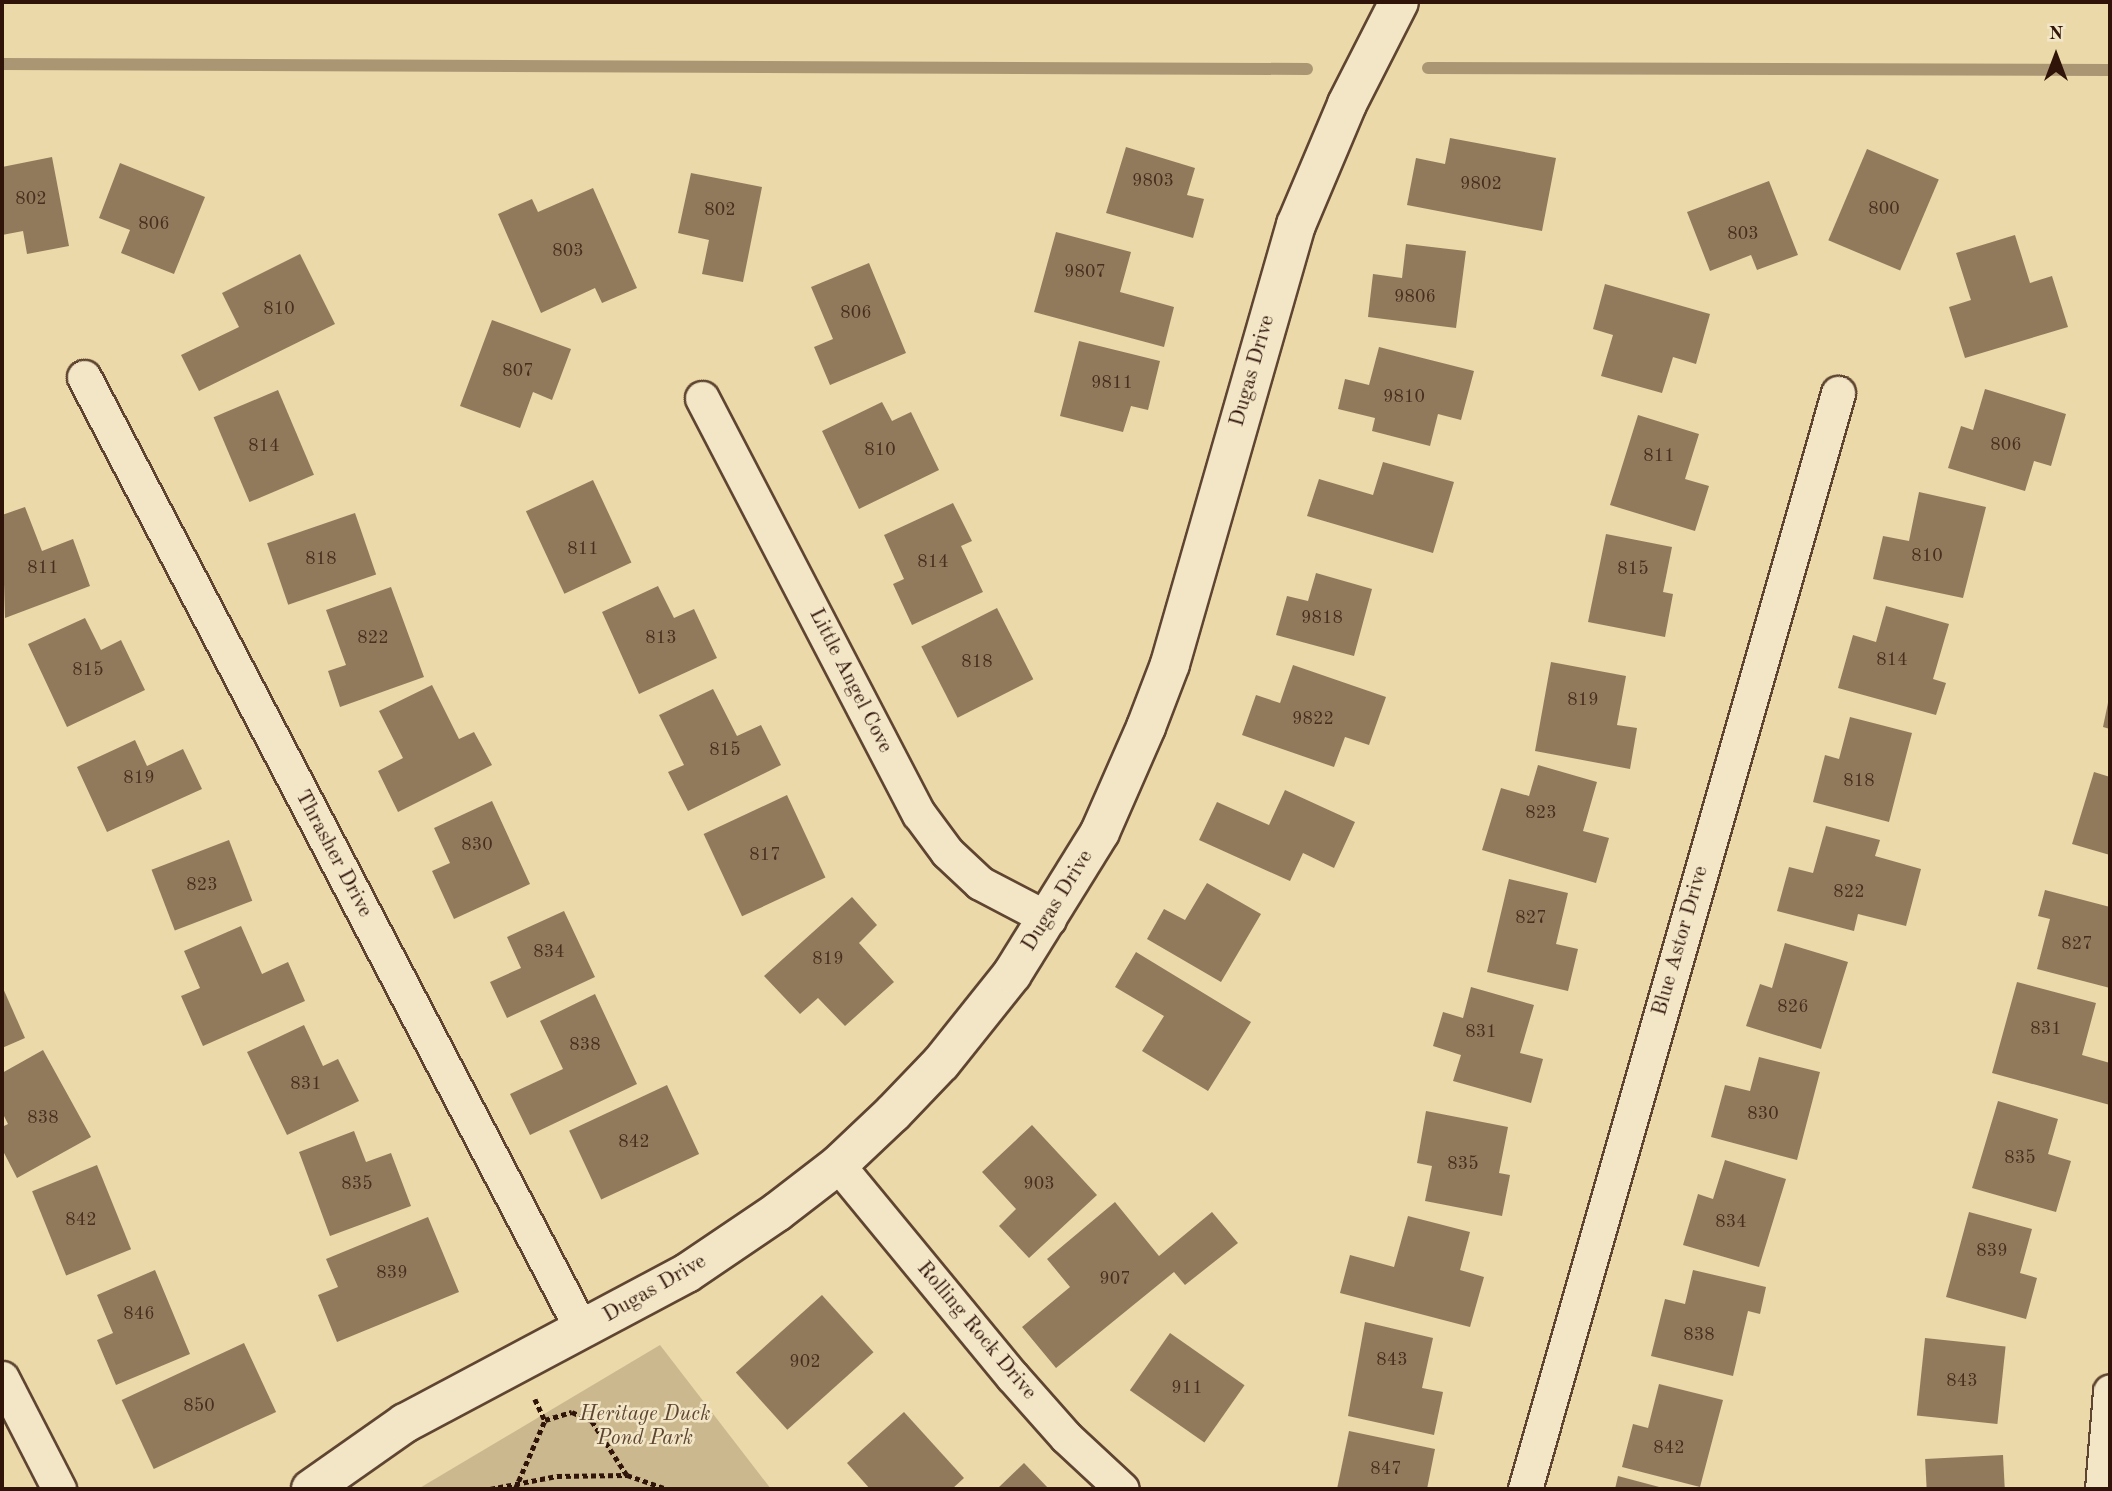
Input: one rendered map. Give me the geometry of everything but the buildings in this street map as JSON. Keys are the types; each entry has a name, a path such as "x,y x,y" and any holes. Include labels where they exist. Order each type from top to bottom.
{"street":[{"name":"Dugas Drive","path":"312,1489 405,1423 582,1330 733,1244 838,1165 941,1063 1048,919 1100,832 1170,664 1296,225 1347,104 1399,2"},
{"name":"Thrasher Drive","path":"85,377 582,1330"},
{"name":"Blue Astor Drive","path":"1525,1489 1838,393"},
{"name":"Little Angel Cove","path":"702,397 919,814 947,852 980,883 1048,919"},
{"name":"Rolling Rock Drive","path":"838,1165 1012,1376 1066,1437 1122,1489"},
{"path":"2,1378 59,1489"},
{"path":"2102,1489 2110,1391"}],"path":[{"path":"516,1487 545,1420 572,1412 592,1421 627,1475"},
{"path":"490,1489 516,1487 556,1476 627,1475 667,1489"}],"green space":[{"name":"Heritage Duck Pond Park","path":"660,1345 771,1489 418,1489"}],"waterway":[{"path":"2,64 1307,69"},
{"path":"1428,68 2110,70"}]}
